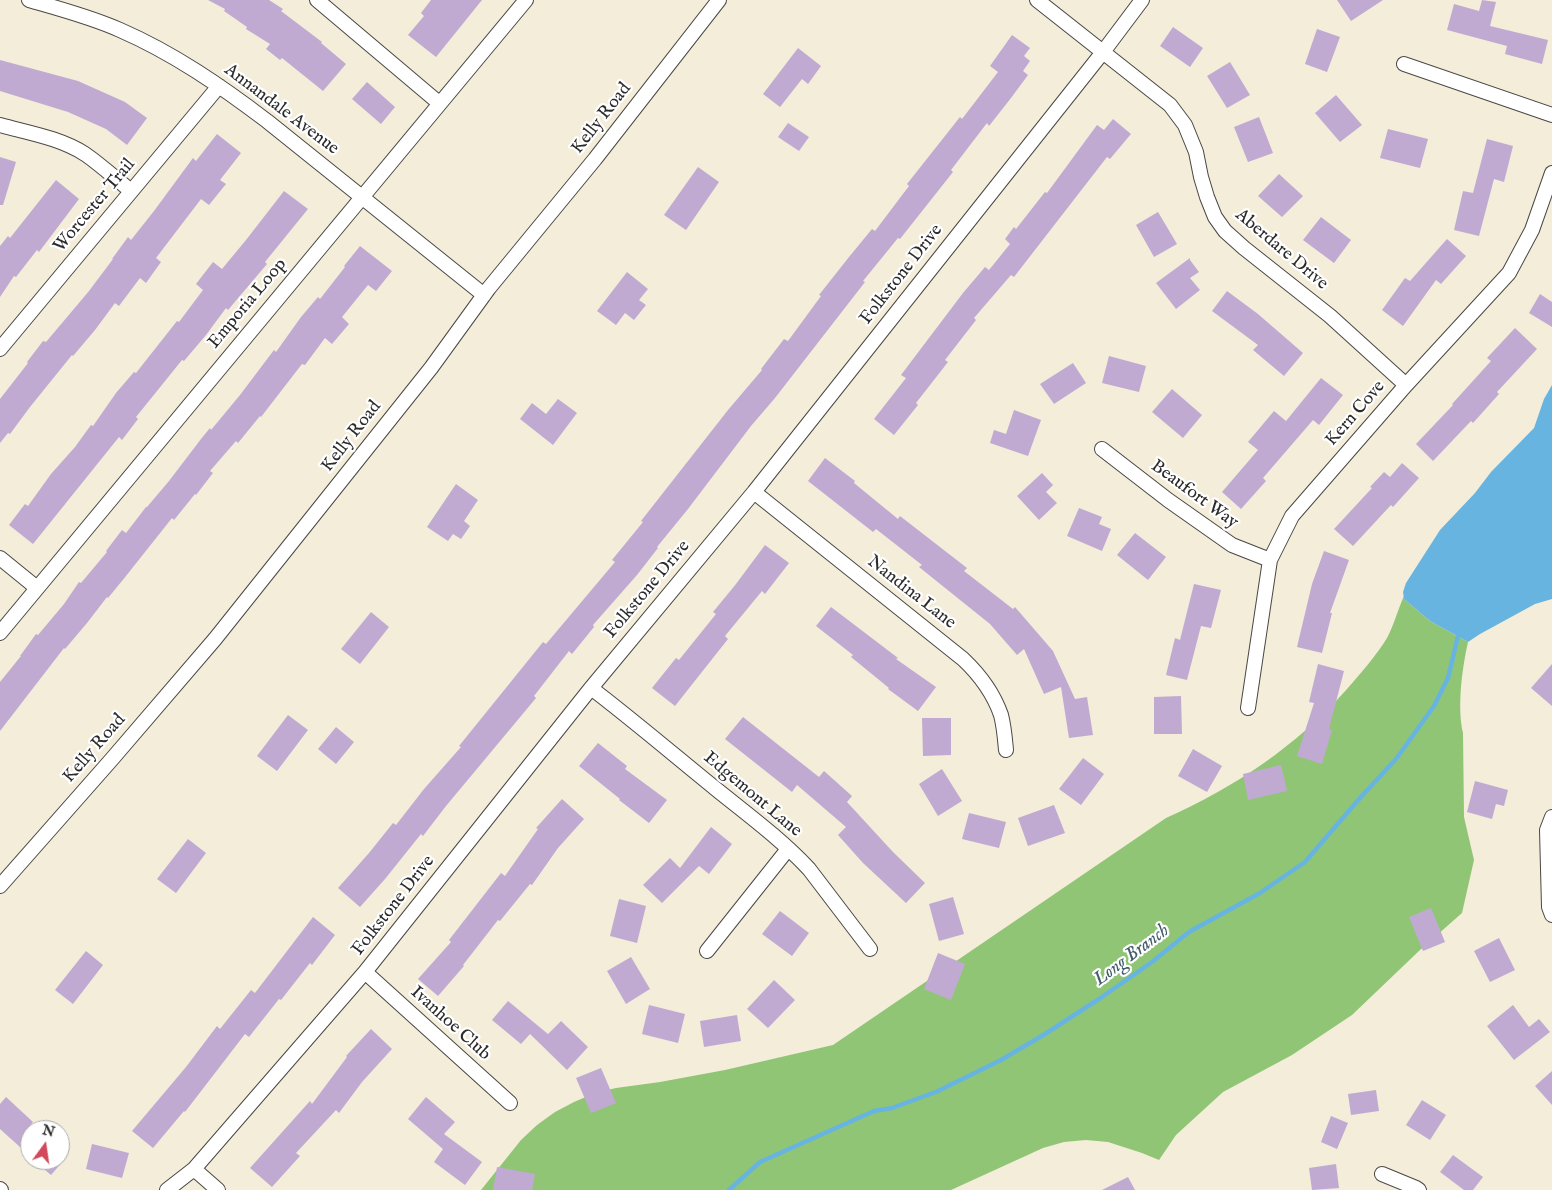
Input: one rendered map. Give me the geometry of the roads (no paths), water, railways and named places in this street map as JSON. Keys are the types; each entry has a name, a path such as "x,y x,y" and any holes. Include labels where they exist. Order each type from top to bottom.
{"street":[{"name":"Annandale Avenue","path":"29,0 79,14 120,30 173,56 267,120 484,296"},
{"path":"318,0 439,103"},
{"name":"Emporia Loop","path":"0,633 526,0"},
{"name":"Kelly Road","path":"0,886 215,638 424,376 484,296 595,159 719,0"},
{"name":"Aberdare Drive","path":"1037,0 1170,105 1185,125 1196,152 1207,197 1215,217 1225,231 1330,316 1406,385"},
{"name":"Folkstone Drive","path":"167,1190 194,1169 364,972 590,688 754,492 1103,52 1142,0"},
{"path":"1404,64 1552,115"},
{"name":"Worcester Trail","path":"0,349 219,86"},
{"path":"0,125 48,138 74,148 97,163 131,191"},
{"name":"Kern Cove","path":"1248,708 1270,560 1292,516 1406,385 1509,273 1532,230 1552,173"},
{"name":"Beaufort Way","path":"1102,450 1232,545 1270,560"},
{"name":"Nandina Lane","path":"754,492 975,670 984,680 1001,716 1006,750"},
{"path":"0,558 37,588"},
{"name":"Edgemont Lane","path":"590,688 643,729 788,849 809,869 870,949"},
{"path":"1552,817 1547,830 1549,907 1552,915"},
{"path":"707,951 788,849"},
{"name":"Ivanhoe Club","path":"364,972 510,1103"},
{"path":"194,1169 218,1190"},
{"path":"1382,1174 1419,1190"}],"water":[{"path":"1552,385 1552,599 1535,604 1468,642 1430,621 1404,599 1403,592 1406,583 1440,530 1475,493 1491,472 1534,428 1544,399"}],"waterway":[{"name":"Long Branch","path":"729,1190 760,1162 874,1111 892,1108 936,1092 1001,1060 1099,999 1152,962 1189,932 1260,893 1305,862 1396,759 1434,706 1448,678 1458,636"}]}
